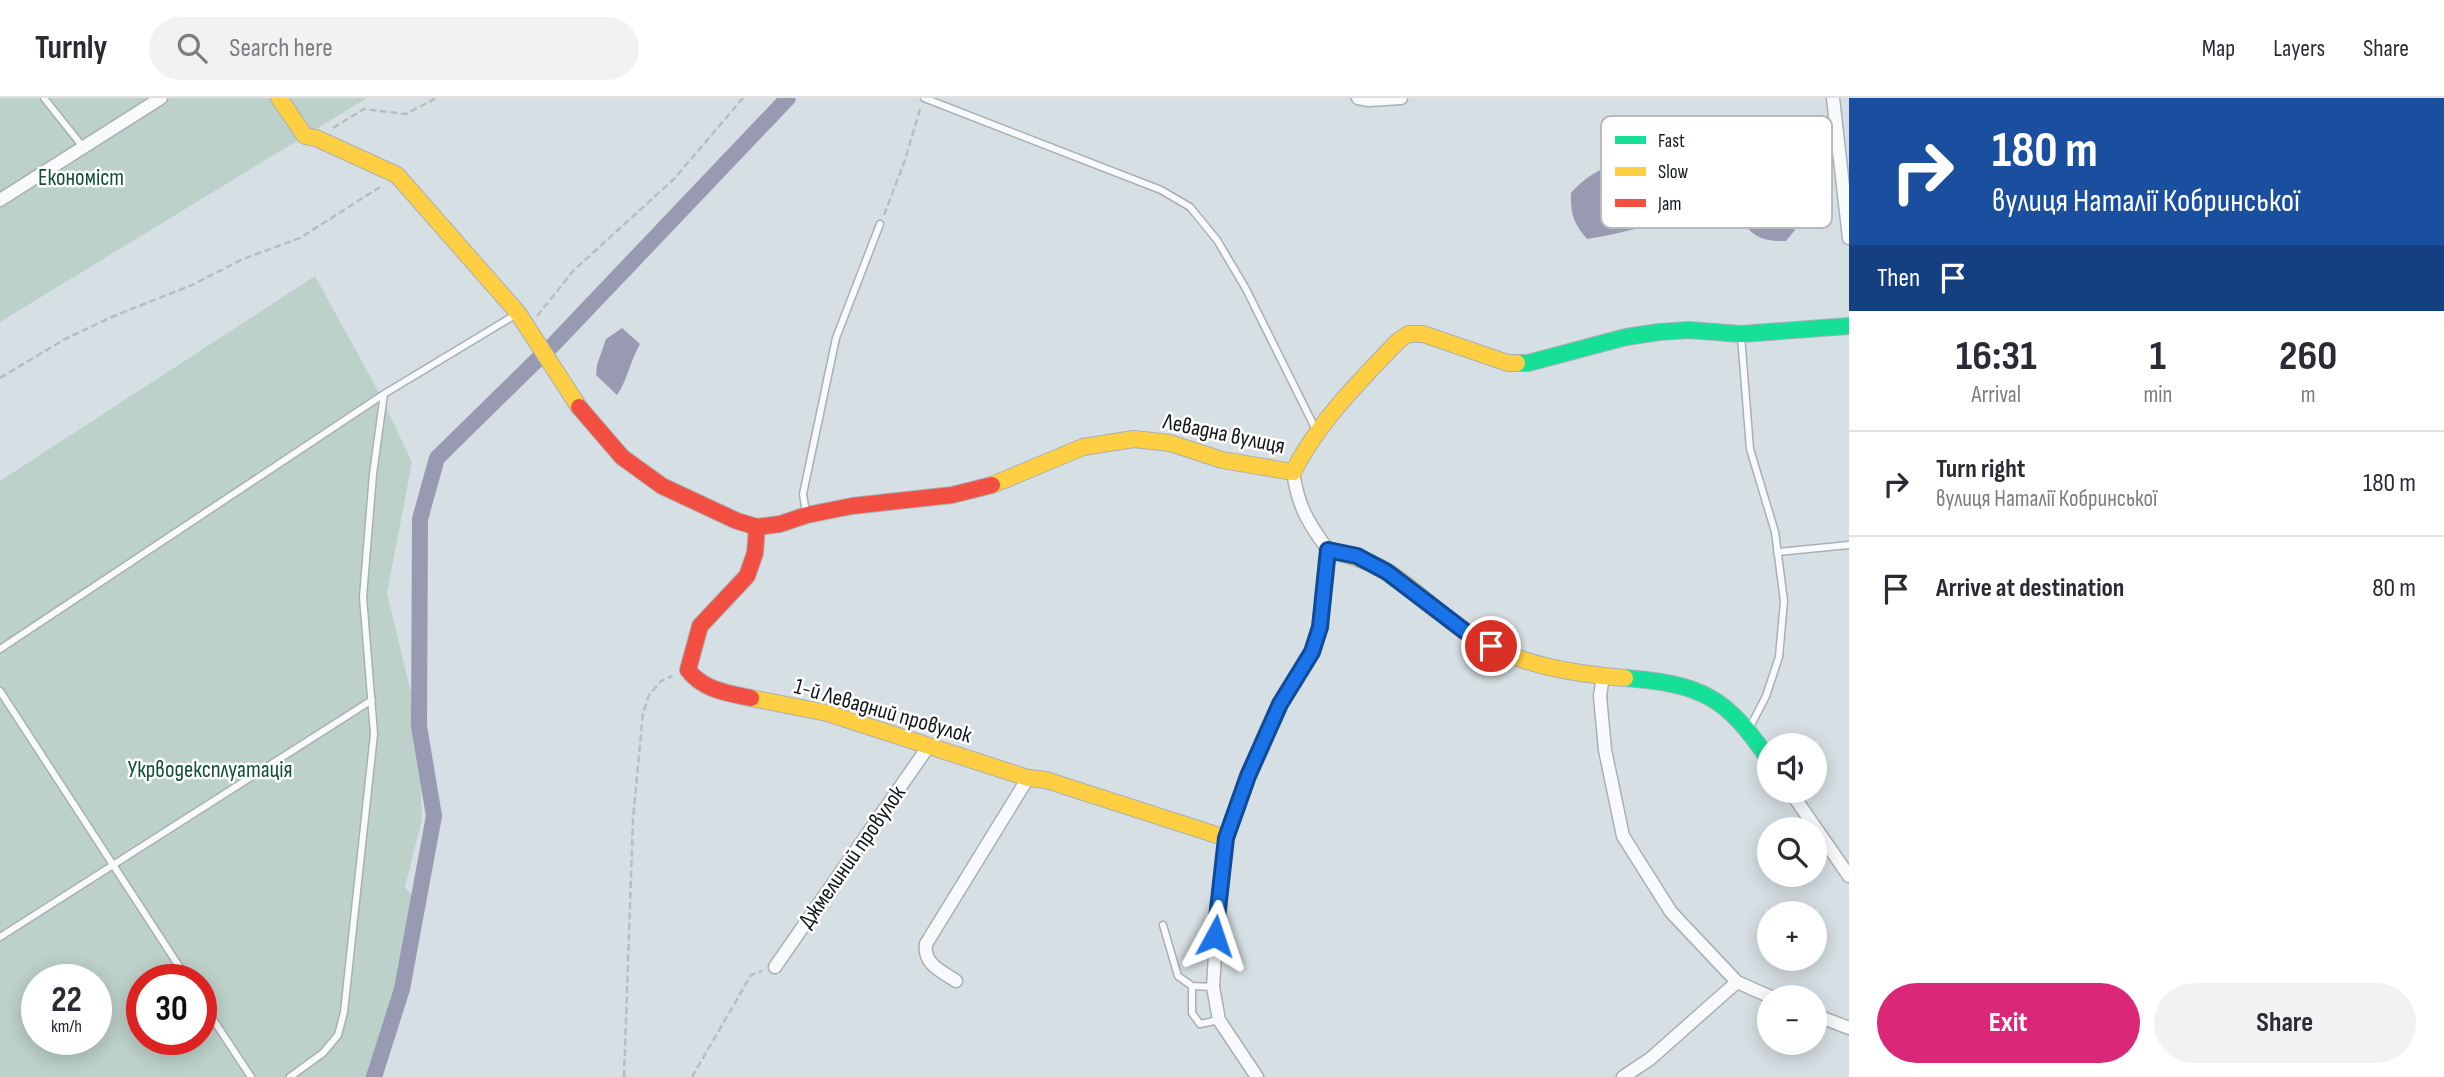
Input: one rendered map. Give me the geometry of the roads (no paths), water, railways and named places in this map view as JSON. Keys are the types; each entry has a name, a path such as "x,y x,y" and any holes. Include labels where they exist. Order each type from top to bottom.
{"street":[{"path":"0,200 161,98"},
{"path":"279,98 305,136 316,138 397,175 523,320 573,400 622,457 663,486 737,521 757,527"},
{"path":"1359,98 1401,98"},
{"path":"1833,98 1849,238"},
{"name":"Левадна вулиця","path":"757,527 852,506 952,495 999,483 1083,447 1134,439 1170,443 1223,460 1293,472 1300,456 1317,432 1390,350 1408,334 1423,334 1508,363 1528,363 1659,331 1741,334 1849,326"},
{"path":"1257,1077 1219,1020 1213,987 1219,893 1226,838 1248,776 1280,704 1312,652 1320,627 1328,550 1306,519 1297,495 1293,472"},
{"name":"1-й Левадний провулок","path":"757,527 755,553 747,576 700,626 688,670 696,681 721,692 827,713 928,747 1028,778 1046,780 1226,838"},
{"path":"1328,550 1357,556 1387,572 1475,639 1506,654 1603,676 1656,680 1708,695 1728,709 1757,742"},
{"path":"1603,676 1600,696 1605,750 1623,836 1671,912 1737,982 1757,991"},
{"name":"Джмелиний провулок","path":"775,967 928,747"},
{"path":"956,981 930,964 925,954 926,944 1028,778"},
{"path":"1798,803 1849,876"},
{"path":"1623,1077 1650,1059 1737,982"},
{"path":"1827,1020 1849,1028"}],"lane":[{"path":"44,98 83,147"},
{"path":"924,99 1161,190 1190,207 1217,240 1246,289 1317,432"},
{"path":"807,515 803,494 836,338 880,224"},
{"path":"0,649 384,394 523,320"},
{"path":"1741,334 1751,449 1775,532 1784,601 1779,657 1766,696 1749,730"},
{"path":"290,1077 323,1054 338,1035 344,1012 374,734 363,597 373,474 384,394"},
{"path":"1777,552 1849,545"},
{"path":"0,691 178,964"},
{"path":"0,937 372,701"},
{"path":"1163,925 1178,976 1192,986 1213,987"},
{"path":"1192,986 1192,1013 1200,1024 1219,1020"},
{"path":"217,1025 251,1077"}],"water":[{"path":"1601,170 1601,228 1638,228 1587,239 1572,213 1571,193 1588,177"},
{"path":"1748,228 1796,228 1786,241 1763,239"},
{"path":"622,328 640,344 617,395 596,375 606,339"}],"waterway":[{"path":"551,347 788,98"},
{"path":"374,1077 402,989 434,816 419,726 420,519 437,458 540,357"}],"park label":[{"name":"Економіст","path":"81,178"},
{"name":"Укрводексплуатація","path":"210,770"}]}
